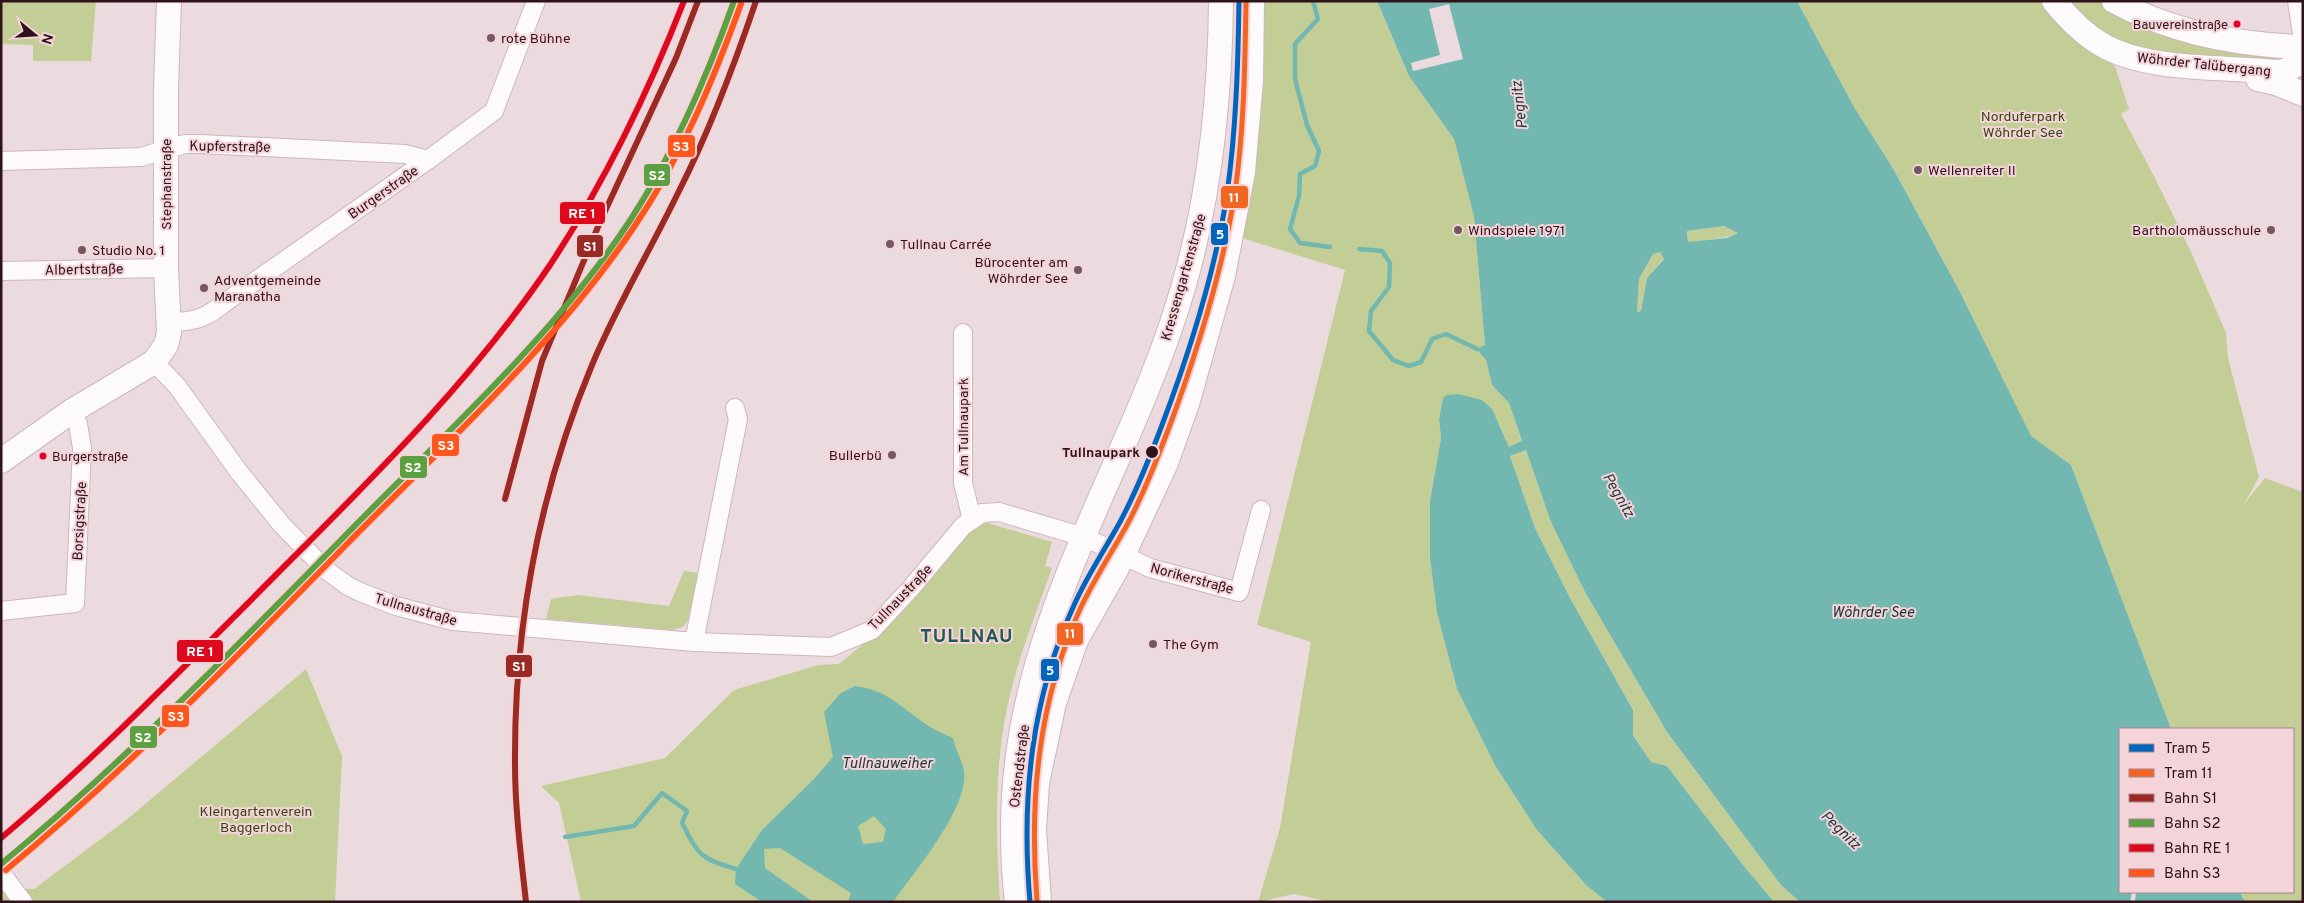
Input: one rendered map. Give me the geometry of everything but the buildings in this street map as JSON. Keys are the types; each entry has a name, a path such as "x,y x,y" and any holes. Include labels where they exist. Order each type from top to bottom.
{"main road":[{"name":"Stephanstraße","path":"154,362 166,345 170,333 166,268 169,1"},
{"name":"Kressengartenstraße","path":"1084,538 1159,359 1190,263 1212,149 1219,84 1221,1"},
{"path":"1123,556 1151,498 1178,433 1215,305 1230,244 1243,172 1248,127 1252,1"},
{"name":"Wöhrder Talübergang","path":"2054,1 2085,34 2116,52 2145,59 2217,68 2282,72 2297,64 2303,51"},
{"name":"Wöhrder Talübergang","path":"2114,1 2144,16 2197,34 2239,42 2303,47"},
{"path":"2217,68 2276,82 2303,94"},
{"path":"1,461 72,412 154,362"},
{"name":"Ostendstraße","path":"1017,902 1013,815 1023,722 1043,644 1084,538"},
{"name":"Ostendstraße","path":"1039,902 1035,852 1035,806 1038,775 1047,729 1074,644 1123,556"}],"street":[{"name":"Burgerstraße","path":"169,322 195,321 213,313 227,301 428,160 494,111 536,1"},
{"path":"2297,1 2303,41"},
{"name":"Kupferstraße","path":"1,161 141,156 166,151 185,144 405,154 428,160"},
{"name":"Albertstraße","path":"1,270 166,268"},
{"name":"Am Tullnaupark","path":"963,333 963,483 972,520"},
{"name":"Tullnaustraße","path":"154,362 188,399 239,472 282,526 326,570 348,586 396,606 460,622 694,642 831,647 872,630 911,588 963,526 982,513 1000,512 1084,538"},
{"path":"694,642 738,419 735,408"},
{"name":"Borsigstraße","path":"1,611 75,603 82,448 78,424 72,412"},
{"name":"Norikerstraße","path":"1123,556 1158,570 1239,592 1261,510"},
{"path":"1084,538 1123,556"},
{"path":"1,874 23,902"}],"green space":[{"path":"1,1 96,1 91,61 33,61 33,45 1,44"},
{"path":"1263,1 1377,1 1409,76 1454,139 1474,215 1485,345 1478,349 1486,360 1492,385 1509,403 1522,442 1509,447 1499,424 1443,398 1439,419 1441,438 1430,501 1430,558 1437,613 1457,689 1496,767 1537,830 1586,885 1607,902 1330,902 1294,894 1258,902 1280,828 1311,642 1257,625 1345,270 1242,238"},
{"name":"Norduferpark Wöhrder See","path":"1797,1 2040,1 2084,45 2115,66 2129,109 2121,114 2192,254 2226,333 2228,358 2259,477 2244,504 2265,478 2303,492 2303,902 2245,902 2240,893 2294,893 2294,728 2171,728 2071,465 2031,437 1960,292 1894,170 1854,107"},
{"path":"2063,1 2104,1 2280,52 2282,67 2150,53 2113,43"},
{"path":"1724,226 1738,233 1726,237 1688,243 1687,231"},
{"path":"1660,252 1664,258 1647,278 1641,311 1637,312 1639,279 1653,254"},
{"path":"1526,450 1551,522 1585,592 1667,732 1781,885 1800,902 1755,902 1761,888 1667,766 1651,762 1633,734 1633,710 1570,598 1535,528 1510,456"},
{"path":"987,523 1052,542 1045,566 1052,568 1015,676 1002,737 997,807 1000,902 581,902 559,803 541,786 665,758 734,690 818,665 839,664 892,620 976,526"},
{"path":"684,571 699,573 688,620 683,627 672,630 546,619 551,599 578,595 669,606"},
{"name":"Kleingartenverein Baggerloch","path":"306,669 342,756 335,902 1,902 1,888 34,889 125,821"}],"water":[{"name":"Wöhrder See","path":"1377,1 1797,1 1854,107 1894,170 1960,292 2031,436 2071,465 2171,728 2119,728 2119,893 2132,893 2130,902 1800,902 1781,885 1667,732 1585,592 1551,522 1526,450 1510,456 1535,528 1570,598 1633,710 1633,735 1651,762 1667,766 1774,902 1607,902 1586,885 1537,830 1496,767 1457,689 1437,613 1430,558 1430,501 1441,438 1439,419 1443,398 1447,395 1458,394 1482,400 1492,409 1509,447 1522,441 1509,403 1492,385 1486,360 1477,349 1485,345 1474,216 1454,139 1409,76","holes":["1724,226 1738,233 1727,238 1688,242 1687,231","1660,252 1664,259 1647,278 1641,311 1637,312 1639,279 1653,254"]},
{"name":"Tullnauweiher","path":"855,686 878,692 896,702 922,722 953,738 964,771 963,786 958,803 938,839 893,902 848,902 851,893 780,848 764,849 765,868 813,902 762,902 735,884 736,869 762,830 814,779 833,757 824,712 841,693","holes":["874,816 886,829 883,842 863,844 858,826"]},
{"path":"2136,893 2240,893 2245,902 2135,902"}],"pier":[{"path":"1449,4 1463,59 1413,71 1411,63 1440,55 1429,9"}],"waterway":[{"path":"1313,1 1318,19 1295,44 1295,79 1307,125 1319,151 1315,166 1300,174 1299,196 1290,229 1300,243 1330,247"},
{"path":"1359,249 1382,251 1390,263 1389,287 1371,311 1369,331 1393,360 1409,366 1421,362 1432,339 1446,334 1477,349"},
{"path":"565,837 634,826 662,793 687,811 682,823 697,849 715,862 736,869"}],"tram line":[{"name":"5","path":"1030,902 1027,825 1029,787 1039,712 1048,675 1075,603 1127,509 1153,449 1192,340 1216,253 1227,194 1233,146 1239,1"},
{"name":"11","path":"1037,901 1034,825 1036,788 1046,714 1055,678 1066,642 1081,607 1139,501 1170,425 1199,342 1229,228 1242,125 1246,1"}],"rail line":[{"name":"S1","path":"505,499 542,361 600,222 676,58 698,1"},
{"name":"S2","path":"1,864 89,788 174,708 453,427 530,347 567,305 631,219 662,167 689,113 713,58 734,1"},
{"name":"S1","path":"526,902 516,798 516,713 525,611 544,511 573,413 592,365 612,321 701,145 730,74 756,1"},
{"name":"S3","path":"6,870 94,793 221,672 459,432 569,313 603,271 634,227 667,174 695,119 741,4"}],"transit line":[{"path":"1,838 99,750 255,596 372,478 484,354 550,265 589,202 640,103 684,1"}],"place":[{"name":"Bauvereinstraße","path":"2237,24"},
{"name":"rote Bühne","path":"491,38"},
{"name":"Wellenreiter II","path":"1918,170"},
{"name":"Windspiele 1971","path":"1458,230"},
{"name":"Bartholomäusschule","path":"2271,230"},
{"name":"Tullnau Carrée","path":"890,244"},
{"name":"Studio No. 1","path":"82,250"},
{"name":"Bürocenter am Wöhrder See","path":"1078,270"},
{"name":"Adventgemeinde Maranatha","path":"204,288"},
{"name":"Tullnaupark","path":"1152,452"},
{"name":"Bullerbü","path":"892,455"},
{"name":"Burgerstraße","path":"43,456"},
{"name":"The Gym","path":"1153,644"}],"district":[{"name":"TULLNAU","path":"967,635"}],"water label":[{"name":"Pegnitz","path":"1519,105"},
{"name":"Pegnitz","path":"1619,495"},
{"name":"Pegnitz","path":"1841,830"}]}
